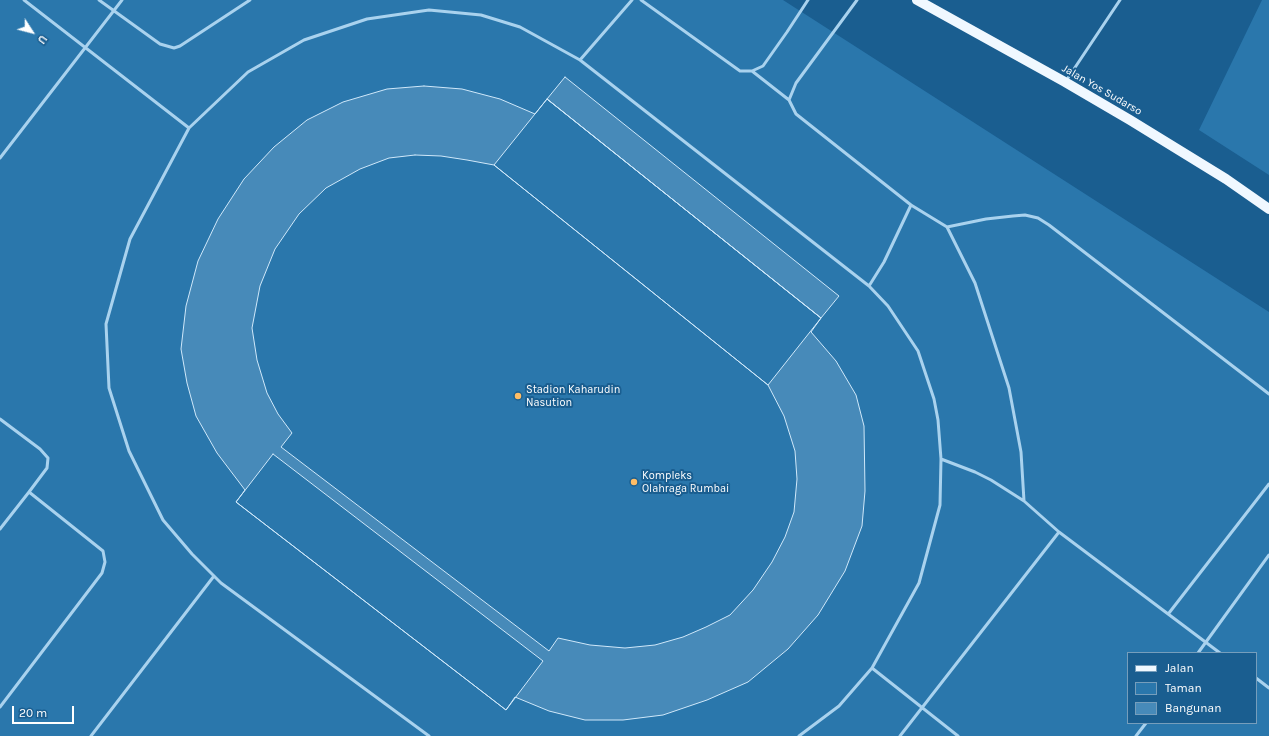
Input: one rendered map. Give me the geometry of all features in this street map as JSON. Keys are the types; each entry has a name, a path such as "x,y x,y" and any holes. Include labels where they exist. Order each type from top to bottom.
{"main road":[{"name":"Jalan Yos Sudarso","path":"917,0 1065,82 1130,120 1226,180 1269,210"}],"lane":[{"path":"24,0 189,128"},
{"path":"99,0 160,44 174,48 180,46 250,0"},
{"path":"0,158 84,47 122,0"},
{"path":"580,60 632,0"},
{"path":"641,0 740,71 752,71 763,66 808,0"},
{"path":"789,100 796,83 857,0"},
{"path":"1065,82 1120,0"},
{"path":"429,736 221,583 192,554 163,520 129,451 110,388 106,324 130,238 189,128 248,72 304,40 367,19 429,10 481,15 520,26 580,60 869,286 888,306 918,351 934,399 938,420 941,460 940,505 919,583 872,668 839,706 799,736"},
{"path":"752,71 789,100 796,114 911,205 947,227 975,283 1009,388 1021,452 1024,501"},
{"path":"869,286 884,262 911,205"},
{"path":"947,227 986,219 1013,216 1025,215 1038,218 1269,394"},
{"path":"0,419 40,449 48,458 47,468 0,529"},
{"path":"941,460 975,472 991,480 1024,501 1058,532 1219,652"},
{"path":"1169,614 1269,484"},
{"path":"0,707 102,573 105,562 103,551 28,492"},
{"path":"900,736 1058,532"},
{"path":"1199,652 1269,555"},
{"path":"91,736 214,576"},
{"path":"872,668 958,736"},
{"path":"1257,679 1269,688"},
{"path":"1136,736 1145,724"}],"green space":[{"name":"Kompleks Olahraga Rumbai","path":"0,0 783,0 1269,312 1269,736 0,736"},
{"path":"1262,0 1269,0 1269,175 1199,130"}],"building":[{"path":"565,77 839,296 821,318 547,99"},
{"path":"424,86 462,89 500,99 535,114 547,99 821,318 811,332 836,361 856,395 864,426 865,491 862,526 845,571 818,615 788,649 748,682 707,700 663,715 623,720 585,720 549,711 515,697 506,710 236,502 245,490 217,453 196,416 187,383 181,349 186,306 198,261 218,219 244,179 274,147 307,120 343,102 387,89","holes":["415,155 441,156 494,165 768,385 784,416 795,451 797,479 794,512 785,537 772,562 753,590 730,615 683,637 655,645 625,648 590,645 558,638 549,651 281,447 292,433 278,414 267,393 257,360 252,328 260,286 275,249 299,214 326,188 360,169 389,158"]},
{"path":"547,99 821,318 768,385 494,165"},
{"path":"273,454 543,661 506,710 236,502"}],"place":[{"name":"Stadion Kaharudin Nasution","path":"518,396"},
{"name":"Kompleks Olahraga Rumbai","path":"634,482"}]}
